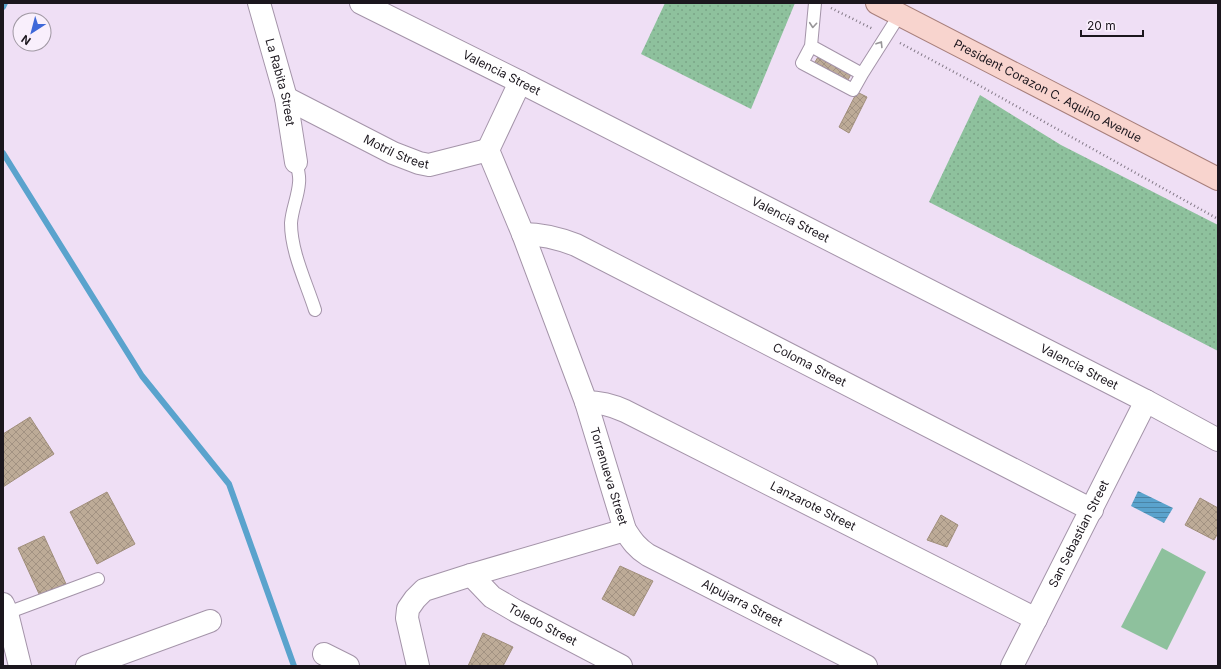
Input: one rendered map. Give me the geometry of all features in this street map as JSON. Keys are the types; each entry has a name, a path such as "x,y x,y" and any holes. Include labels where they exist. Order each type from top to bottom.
{"main road":[{"name":"President Corazon C. Aquino Avenue","path":"877,3 1218,179"}],"street":[{"name":"La Rabita Street","path":"259,3 286,98 296,162"},
{"name":"Valencia Street","path":"362,3 520,82 1218,440"},
{"path":"488,150 520,82"},
{"name":"Motril Street","path":"286,98 393,153 419,163 429,165 488,150"},
{"name":"Torrenueva Street","path":"418,666 408,618 408,608 415,598 424,590 625,530 586,402 523,234 488,150"},
{"name":"Coloma Street","path":"523,234 545,235 559,238 576,245 1092,510"},
{"name":"Lanzarote Street","path":"586,402 599,402 613,405 1036,619"},
{"name":"San Sebastian Street","path":"1012,666 1146,402"},
{"name":"Alpujarra Street","path":"625,530 633,544 639,550 866,666"},
{"name":"Toledo Street","path":"471,575 492,597 621,666"},
{"path":"5,609 20,666"},
{"path":"87,666 210,621"},
{"path":"324,654 348,666"}],"lane":[{"path":"815,3 811,46 802,63 853,90 900,14"},
{"path":"811,46 862,74"},
{"path":"296,162 299,174 299,184 291,223 292,239 315,310"},
{"path":"5,609 76,589 98,579"}],"path":[{"path":"831,8 886,35 982,87 1218,219"}],"green space":[{"path":"665,3 795,3 751,109 641,54"},
{"path":"980,95 1061,145 1218,225 1218,351 929,202"},
{"path":"1162,548 1206,572 1167,650 1121,627"}],"water":[{"path":"1138,491 1173,508 1164,523 1131,506"}],"building":[{"path":"824,47 856,65 842,91 809,72"},
{"path":"857,92 867,97 849,133 839,127"},
{"path":"30,417 54,454 3,487 3,434"},
{"path":"107,492 135,544 97,564 70,512"},
{"path":"1200,498 1218,508 1218,533 1214,540 1185,525"},
{"path":"941,515 958,525 947,547 927,540"},
{"path":"44,536 66,584 40,596 18,548"},
{"path":"620,566 653,581 634,616 602,599"},
{"path":"483,633 513,647 503,666 468,666"}],"waterway":[{"path":"3,7 5,3"},
{"path":"3,153 142,376 229,484 294,666"}]}
